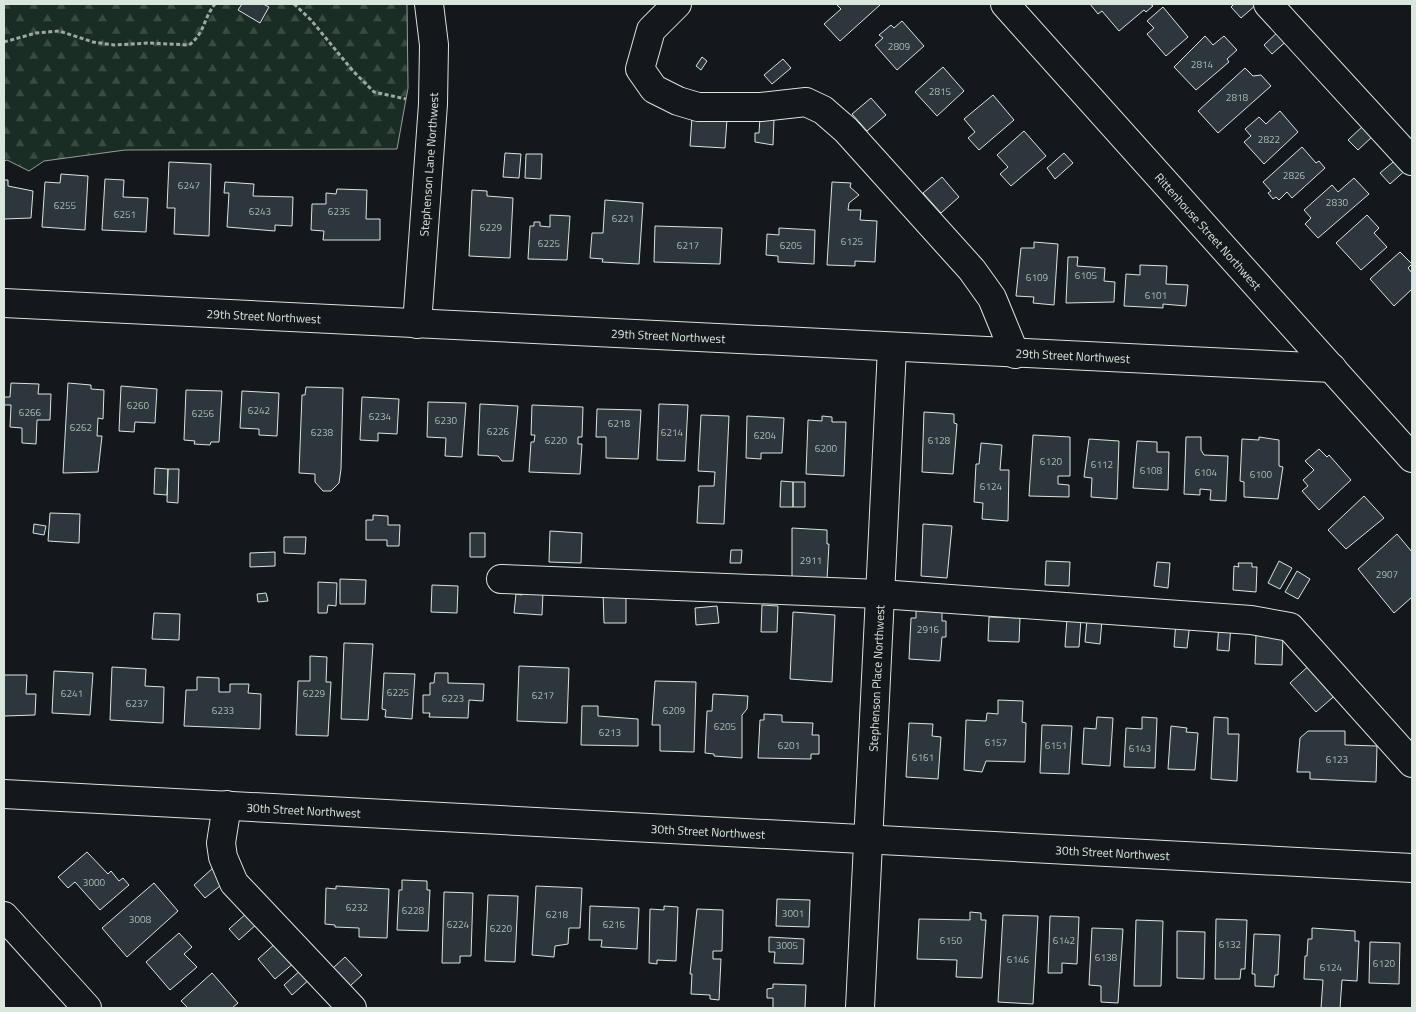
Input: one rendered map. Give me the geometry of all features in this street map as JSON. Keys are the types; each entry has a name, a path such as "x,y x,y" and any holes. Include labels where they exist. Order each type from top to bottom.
{"street":[{"name":"Stephenson Lane Northwest","path":"417,324 433,104 434,45 429,4"},
{"path":"677,4 651,30 643,53 640,69 654,89 678,101 698,107 762,107 806,102 823,110 846,130 972,270 992,298 1015,354"},
{"name":"Rittenhouse Street Northwest","path":"1005,4 1412,458"},
{"path":"1268,4 1412,161"},
{"name":"29th Street Northwest","path":"4,303 892,348 1332,368"},
{"name":"Stephenson Place Northwest","path":"860,1008 892,348"},
{"path":"501,579 880,594 1251,620 1290,627 1412,763"},
{"name":"30th Street Northwest","path":"4,794 1412,868"},
{"path":"227,806 221,843 223,858 234,882 352,1008"},
{"path":"4,916 87,1008"}],"path":[{"path":"4,42 36,33 59,32 93,42 114,45 148,43 189,46 199,38 209,12 215,4"},
{"path":"294,4 311,20 353,72 374,92 433,104"}],"green space":[{"path":"4,4 407,4 408,88 397,149 125,150 44,161 29,171 7,160 4,161"}],"building":[{"path":"242,4 263,4 269,7 260,23 238,10"},
{"path":"836,4 881,4 840,41 824,24 841,9"},
{"path":"1090,4 1150,4 1153,6 1146,12 1144,10 1119,31 1102,11 1098,14"},
{"path":"1234,4 1257,4 1241,18 1231,7"},
{"path":"1163,7 1188,37 1166,56 1147,34 1154,28 1147,21"},
{"path":"902,21 924,46 897,70 875,45 883,38 879,35 891,25 894,28"},
{"path":"1281,29 1290,38 1272,54 1264,45"},
{"path":"1205,36 1213,45 1224,36 1237,50 1227,59 1229,62 1196,90 1174,67"},
{"path":"702,57 707,61 701,70 696,66"},
{"path":"783,59 791,68 772,84 764,75"},
{"path":"943,67 964,91 937,116 915,92"},
{"path":"1245,68 1253,76 1261,75 1271,86 1218,133 1198,111"},
{"path":"993,95 1014,120 979,150 968,138 975,132 964,119"},
{"path":"871,98 886,115 867,131 852,114"},
{"path":"1280,111 1298,132 1264,164 1244,142 1251,136 1245,129 1259,117 1266,124"},
{"path":"692,117 727,119 725,148 690,146"},
{"path":"760,118 774,119 773,145 755,142 755,133 759,133"},
{"path":"1363,126 1373,136 1358,150 1348,140"},
{"path":"1024,131 1046,156 1011,186 1000,174 1008,167 997,155"},
{"path":"1302,147 1316,163 1319,161 1325,168 1292,198 1287,192 1279,200 1276,197 1273,199 1268,193 1271,191 1263,182"},
{"path":"505,153 521,154 519,178 503,177"},
{"path":"1064,153 1073,163 1055,179 1047,168"},
{"path":"526,154 542,154 541,179 525,178"},
{"path":"1398,158 1408,168 1390,184 1380,173"},
{"path":"169,162 211,164 209,236 174,234 175,208 167,208"},
{"path":"61,174 88,176 85,230 42,227 45,182 60,183"},
{"path":"942,177 959,197 941,213 923,193"},
{"path":"1354,178 1369,194 1318,238 1305,224 1311,218 1304,210 1332,185 1338,192"},
{"path":"105,179 124,180 123,197 148,198 146,232 102,230"},
{"path":"4,180 8,180 8,186 33,191 31,218 4,219"},
{"path":"225,182 254,184 253,196 293,197 292,226 275,225 275,231 227,227 229,193 224,193"},
{"path":"832,182 851,183 850,187 859,195 849,203 848,210 861,210 860,220 877,221 875,262 855,261 855,266 827,265"},
{"path":"337,189 367,190 366,219 380,219 380,240 323,240 324,231 311,230 312,204 326,204 326,193 336,194"},
{"path":"472,190 487,191 487,196 513,198 510,258 469,256"},
{"path":"605,200 643,203 639,264 602,262 603,259 590,258 592,233 603,233"},
{"path":"550,215 570,216 567,260 528,259 530,226 534,226 534,222 540,222 540,226 550,227"},
{"path":"1367,215 1379,228 1374,233 1387,247 1361,270 1336,243"},
{"path":"655,226 722,228 720,264 654,262"},
{"path":"779,228 815,230 814,264 778,262 778,256 766,255 767,234 779,235"},
{"path":"1034,242 1058,244 1054,305 1033,303 1034,297 1016,296 1021,248 1034,248"},
{"path":"1400,252 1412,264 1408,268 1412,273 1412,289 1394,306 1370,279"},
{"path":"1068,257 1078,257 1077,266 1105,268 1104,281 1115,282 1114,302 1066,303"},
{"path":"1140,265 1167,266 1166,284 1188,285 1186,306 1163,304 1163,308 1124,306 1126,274 1140,275"},
{"path":"11,383 39,384 38,394 51,394 50,420 37,420 36,444 22,443 22,428 10,427 11,405 4,405 4,397 10,397"},
{"path":"68,383 91,385 91,389 104,390 103,419 98,418 97,436 102,436 98,472 63,473"},
{"path":"121,386 157,389 155,423 135,422 134,432 119,431"},
{"path":"306,387 343,388 341,469 339,483 331,491 323,491 315,482 315,474 299,473 302,395 305,395"},
{"path":"186,390 222,391 219,442 211,442 210,445 194,444 195,441 184,440"},
{"path":"242,391 279,393 277,436 259,435 259,429 240,428"},
{"path":"362,397 399,399 397,434 378,433 378,441 360,440"},
{"path":"428,402 466,403 462,457 445,456 446,438 427,437"},
{"path":"480,404 518,406 513,461 502,461 498,456 478,455"},
{"path":"659,404 688,405 685,461 657,460"},
{"path":"532,405 583,407 582,437 578,437 578,444 582,444 580,474 529,472 531,442 534,442 535,435 531,435"},
{"path":"597,409 641,410 638,459 606,458 606,437 596,437"},
{"path":"924,412 954,414 954,423 957,424 953,474 922,472"},
{"path":"701,415 729,416 724,524 697,523 699,486 714,486 715,472 698,471"},
{"path":"747,416 784,418 782,453 761,453 761,459 746,458"},
{"path":"822,416 832,417 832,422 846,422 844,476 806,474 808,420 822,421"},
{"path":"1033,435 1070,437 1070,476 1058,476 1058,484 1069,485 1069,497 1029,496"},
{"path":"1186,437 1201,437 1201,450 1204,455 1228,456 1226,501 1210,500 1211,490 1200,489 1200,495 1184,494"},
{"path":"1259,437 1279,440 1279,466 1283,467 1278,499 1244,497 1244,482 1240,481 1242,439 1259,440"},
{"path":"1089,439 1119,441 1117,499 1091,497 1092,478 1084,477"},
{"path":"1137,441 1157,442 1157,452 1169,452 1168,490 1133,488"},
{"path":"981,443 1002,445 1000,470 1009,470 1008,521 982,519 983,503 974,502 976,464 979,464"},
{"path":"1319,449 1327,457 1329,455 1351,480 1319,510 1302,491 1308,486 1303,480 1314,470 1305,461"},
{"path":"155,468 168,469 167,495 154,494"},
{"path":"168,469 179,469 178,503 167,502"},
{"path":"781,481 793,482 793,507 780,507"},
{"path":"793,482 805,482 805,507 793,507"},
{"path":"1364,496 1384,518 1346,549 1328,530"},
{"path":"50,513 80,514 79,543 48,541"},
{"path":"373,515 388,516 388,525 400,525 399,546 387,546 387,540 366,540 366,520 373,520"},
{"path":"34,524 46,526 44,535 33,533"},
{"path":"923,524 952,526 947,578 921,576"},
{"path":"792,528 827,530 827,544 829,544 827,579 792,577"},
{"path":"550,531 582,533 581,563 549,562"},
{"path":"470,533 485,533 485,557 470,557"},
{"path":"1397,534 1412,552 1412,597 1394,613 1358,569"},
{"path":"284,537 306,537 305,554 284,553"},
{"path":"731,550 742,550 741,563 730,563"},
{"path":"275,552 275,566 250,567 250,553"},
{"path":"1046,561 1070,562 1069,586 1045,585"},
{"path":"1279,561 1292,568 1280,589 1268,583"},
{"path":"1157,562 1170,563 1168,588 1154,586"},
{"path":"1238,563 1252,563 1252,567 1257,567 1256,592 1233,590 1234,566 1239,567"},
{"path":"1297,571 1310,579 1298,599 1285,592"},
{"path":"340,579 366,580 365,604 340,604"},
{"path":"318,582 337,583 336,606 328,605 327,613 318,613"},
{"path":"432,585 458,586 457,613 431,612"},
{"path":"522,590 543,592 542,615 514,613 516,594 522,595"},
{"path":"603,592 626,592 626,623 604,623"},
{"path":"266,593 268,601 258,602 257,594"},
{"path":"916,604 942,605 942,621 946,621 946,637 942,637 940,661 909,659 911,618 916,618"},
{"path":"762,605 778,606 777,632 761,632"},
{"path":"717,606 719,623 696,625 695,608"},
{"path":"793,612 835,615 832,682 790,679"},
{"path":"154,613 180,614 179,640 152,639"},
{"path":"989,617 1020,618 1019,642 988,641"},
{"path":"1067,618 1081,619 1079,647 1065,647"},
{"path":"1087,619 1102,620 1100,644 1085,642"},
{"path":"1176,621 1190,623 1187,648 1174,647"},
{"path":"1219,624 1231,625 1229,651 1217,650"},
{"path":"1256,634 1283,636 1282,665 1255,664"},
{"path":"344,643 373,644 368,720 341,719"},
{"path":"310,656 327,657 326,682 331,682 328,736 296,735 298,681 310,681"},
{"path":"1313,662 1339,692 1316,712 1290,683"},
{"path":"519,666 569,668 567,723 517,721"},
{"path":"112,667 146,669 145,686 164,687 163,723 110,720"},
{"path":"54,671 93,673 90,715 52,713"},
{"path":"384,673 415,674 412,719 385,717 386,710 382,709"},
{"path":"435,673 448,673 448,683 484,684 483,701 469,700 468,718 429,717 430,713 423,713 423,695 430,695 430,683 434,683"},
{"path":"4,675 27,675 26,694 36,694 35,715 4,716"},
{"path":"197,677 219,678 219,692 230,692 230,684 249,684 248,693 261,694 260,729 184,726 186,690 197,690"},
{"path":"655,681 696,682 694,752 660,751 660,725 652,725"},
{"path":"713,694 748,696 747,709 742,715 742,758 714,756 714,754 705,753 707,711 712,711"},
{"path":"998,700 1023,701 1022,722 1026,723 1025,762 986,761 982,772 964,770 966,720 986,721 987,713 998,714"},
{"path":"582,706 598,706 598,716 638,719 638,746 581,745"},
{"path":"764,714 782,715 782,722 813,723 812,735 819,735 819,754 811,754 811,759 758,758 760,720 764,720"},
{"path":"1097,717 1113,718 1110,766 1082,764 1084,728 1096,729"},
{"path":"1142,717 1157,718 1155,768 1124,767 1126,728 1142,729"},
{"path":"1214,717 1228,718 1228,734 1239,734 1237,781 1211,779"},
{"path":"909,723 933,724 932,736 941,737 938,779 906,777"},
{"path":"1042,725 1072,726 1069,774 1040,773"},
{"path":"1171,726 1187,728 1186,732 1198,733 1195,770 1168,769"},
{"path":"1308,731 1345,731 1345,745 1377,746 1376,782 1310,779 1310,772 1297,772 1300,738"},
{"path":"87,852 108,874 111,871 119,881 123,878 129,885 100,910 75,882 68,888 58,877"},
{"path":"213,868 225,882 205,898 194,885"},
{"path":"402,880 427,881 427,890 430,890 428,931 397,930 399,890 402,890"},
{"path":"154,883 178,911 127,957 102,928"},
{"path":"336,886 389,889 387,938 359,937 359,928 335,927 335,925 325,924 326,888 336,889"},
{"path":"536,886 582,888 580,928 569,928 568,944 555,946 554,957 532,955"},
{"path":"444,892 473,893 471,956 460,956 460,963 442,963"},
{"path":"488,895 518,896 515,962 485,961"},
{"path":"777,899 810,900 809,927 776,926"},
{"path":"590,906 639,908 637,949 601,947 602,940 589,940"},
{"path":"664,906 678,907 676,961 657,960 657,964 649,963 650,909 664,910"},
{"path":"697,909 723,910 722,951 713,951 713,959 721,959 719,1000 710,999 710,995 691,994 692,974 690,974"},
{"path":"248,912 258,923 239,940 229,929"},
{"path":"970,912 981,913 981,920 986,920 982,978 956,977 957,960 917,959 919,919 970,920"},
{"path":"1003,915 1038,916 1033,1004 998,1002"},
{"path":"1050,916 1079,917 1077,964 1062,963 1062,973 1048,973"},
{"path":"1216,919 1247,920 1245,969 1241,969 1240,979 1215,979"},
{"path":"1136,920 1163,921 1161,986 1134,986"},
{"path":"1092,928 1123,929 1118,1003 1101,1002 1101,986 1089,985"},
{"path":"1312,928 1355,931 1355,941 1359,941 1357,981 1342,980 1340,1008 1321,1008 1323,980 1304,979 1305,956 1307,956 1308,939 1312,939"},
{"path":"1177,931 1205,932 1204,979 1177,978"},
{"path":"179,933 192,947 184,954 197,967 170,990 146,962"},
{"path":"1254,934 1280,935 1278,975 1275,975 1274,987 1255,986 1255,974 1252,974"},
{"path":"769,937 804,939 803,964 774,963 775,952 769,952"},
{"path":"277,942 295,962 275,979 258,959"},
{"path":"1370,942 1400,943 1399,984 1369,983"},
{"path":"345,957 362,975 350,986 333,968"},
{"path":"302,969 311,978 292,995 284,985"},
{"path":"212,973 238,1003 232,1008 188,1008 181,1001"},
{"path":"773,984 806,985 805,1008 773,1008 773,998 767,998 767,989 773,988"}]}
